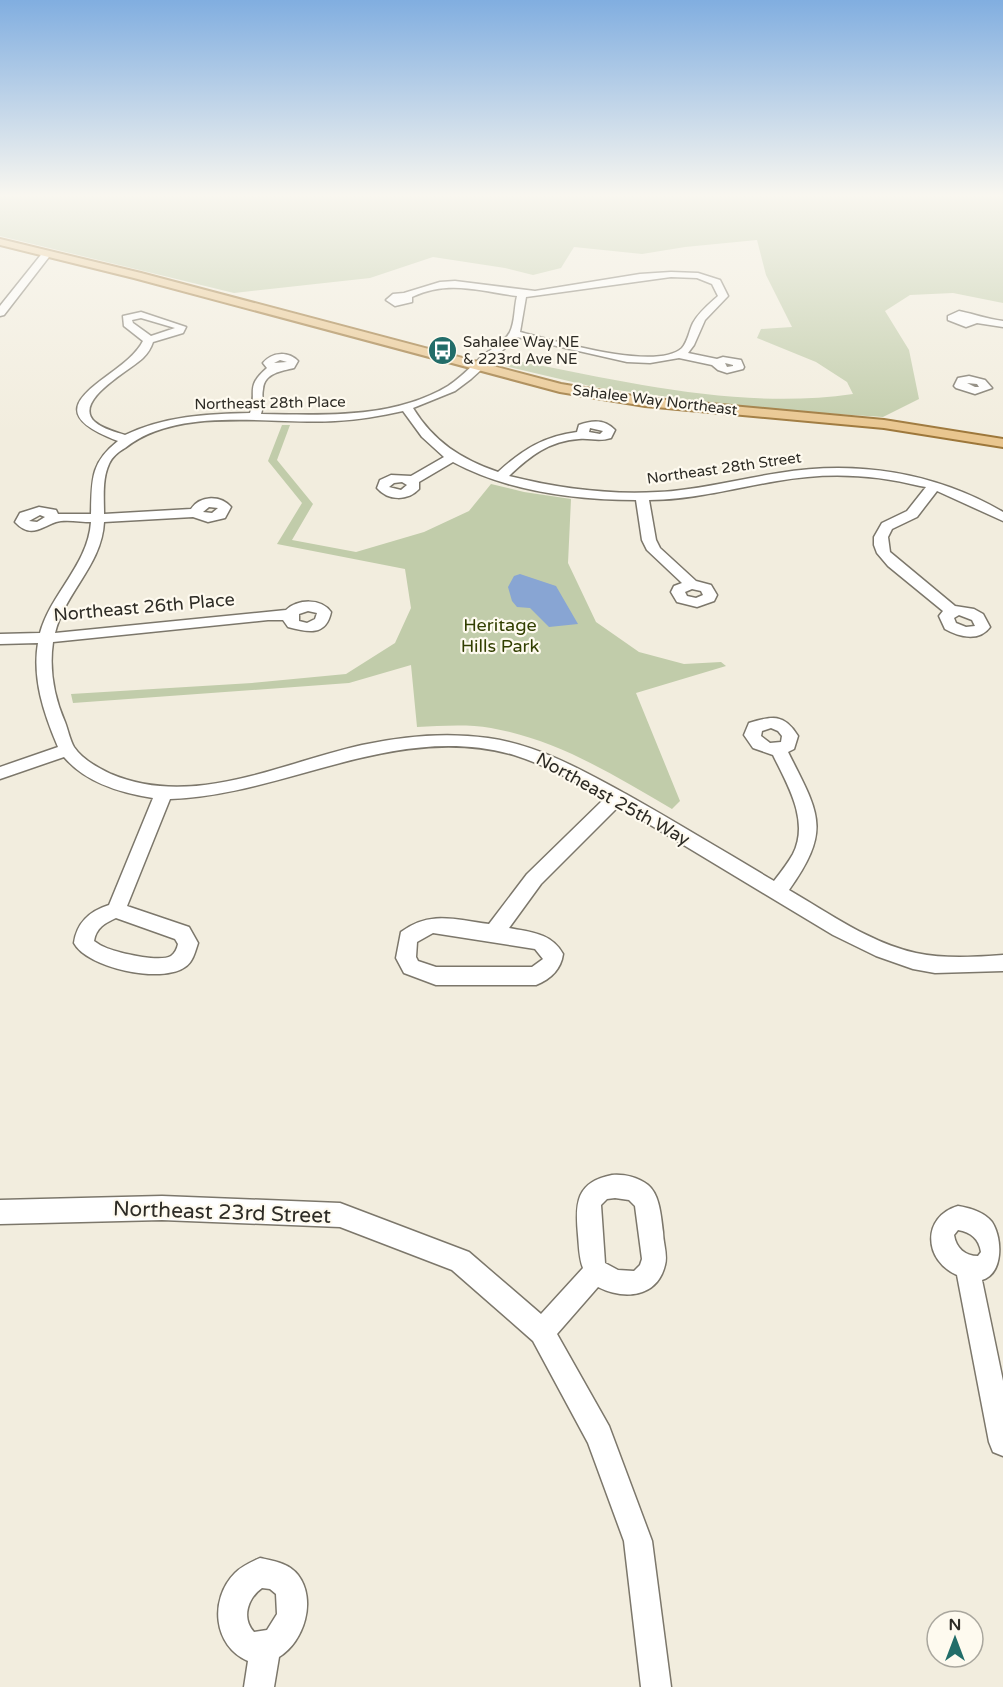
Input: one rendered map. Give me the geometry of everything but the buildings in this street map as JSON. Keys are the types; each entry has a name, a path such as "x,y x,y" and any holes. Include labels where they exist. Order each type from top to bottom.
{"main road":[{"name":"Sahalee Way Northeast","path":"135,276 560,388 612,398 884,424 1003,443"}],"street":[{"path":"0,313 29,276"},
{"path":"406,296 427,286 447,282 467,283 522,294 660,276"},
{"path":"522,294 516,334 627,358 655,361 680,355 687,350 700,320 723,296 718,282 702,276"},
{"path":"0,292 16,292"},
{"path":"976,320 1003,324"},
{"name":"Northeast 28th Place","path":"46,636 57,611 94,545 100,517 98,476 101,465 107,456 127,440 169,423 188,419 334,418 406,406 447,390 468,378 477,367 516,334"},
{"path":"127,440 92,425 84,414 84,407 94,390 138,358 148,340"},
{"path":"680,355 718,363"},
{"path":"254,417 259,404 258,384 274,368"},
{"name":"Northeast 28th Street","path":"406,406 422,432 452,457 484,472 596,495 642,497 680,494 817,471 873,474 934,486 1002,513"},
{"path":"501,476 536,445 583,434"},
{"path":"412,482 452,457"},
{"path":"934,486 912,514 887,526 881,537 881,545 884,553 893,563 952,611"},
{"path":"642,497 649,540 654,550 692,584"},
{"path":"52,518 131,518 196,513"},
{"name":"Northeast 26th Place","path":"0,639 74,637 268,615 291,615"},
{"path":"0,773 67,750 51,709 44,667 46,636"},
{"name":"Northeast 25th Way","path":"67,750 84,768 108,780 164,793 241,783 385,746 460,741 516,748 543,758 617,797 777,892 883,951 915,961 967,966 1003,963"},
{"path":"777,892 803,853 808,840 809,826 800,798 778,749"},
{"path":"116,910 182,933 188,943 184,956 171,966 155,967 103,956 92,951 84,943 86,931 95,920 116,910 164,793"},
{"path":"494,933 534,879 617,797"},
{"path":"433,925 494,933 540,942 552,954 552,963 536,976 436,976 411,967 406,958 408,938 421,928 433,925"},
{"name":"Northeast 23rd Street","path":"0,1212 162,1208 340,1215 460,1261 542,1332 599,1436 638,1541 656,1687"},
{"path":"968,1269 1003,1442"},
{"path":"542,1332 596,1271"},
{"path":"259,1687 265,1647"}],"green space":[{"path":"163,276 377,276 370,278 234,293"},
{"path":"766,276 1003,276 1003,303 953,293 910,295 885,311 909,350 919,399 883,417 759,409 594,387 505,366 523,362 646,386 729,396 770,399 853,394 847,382 816,362 757,338 761,329 792,327"},
{"name":"Heritage Hills Park","path":"282,425 290,425 277,460 313,504 292,540 356,552 424,532 469,511 491,484 571,499 568,563 596,622 639,652 684,664 721,662 726,666 636,693 680,801 672,809 585,760 516,734 473,726 417,727 411,665 349,683 73,703 71,694 252,683 346,674 395,643 411,608 405,569 277,544 302,503 268,461"}],"water":[{"path":"520,574 556,586 578,624 549,627 530,608 517,607 512,601 508,587 514,576"}],"place":[{"name":"Sahalee Way NE & 223rd Ave NE","path":"442,351"}]}
